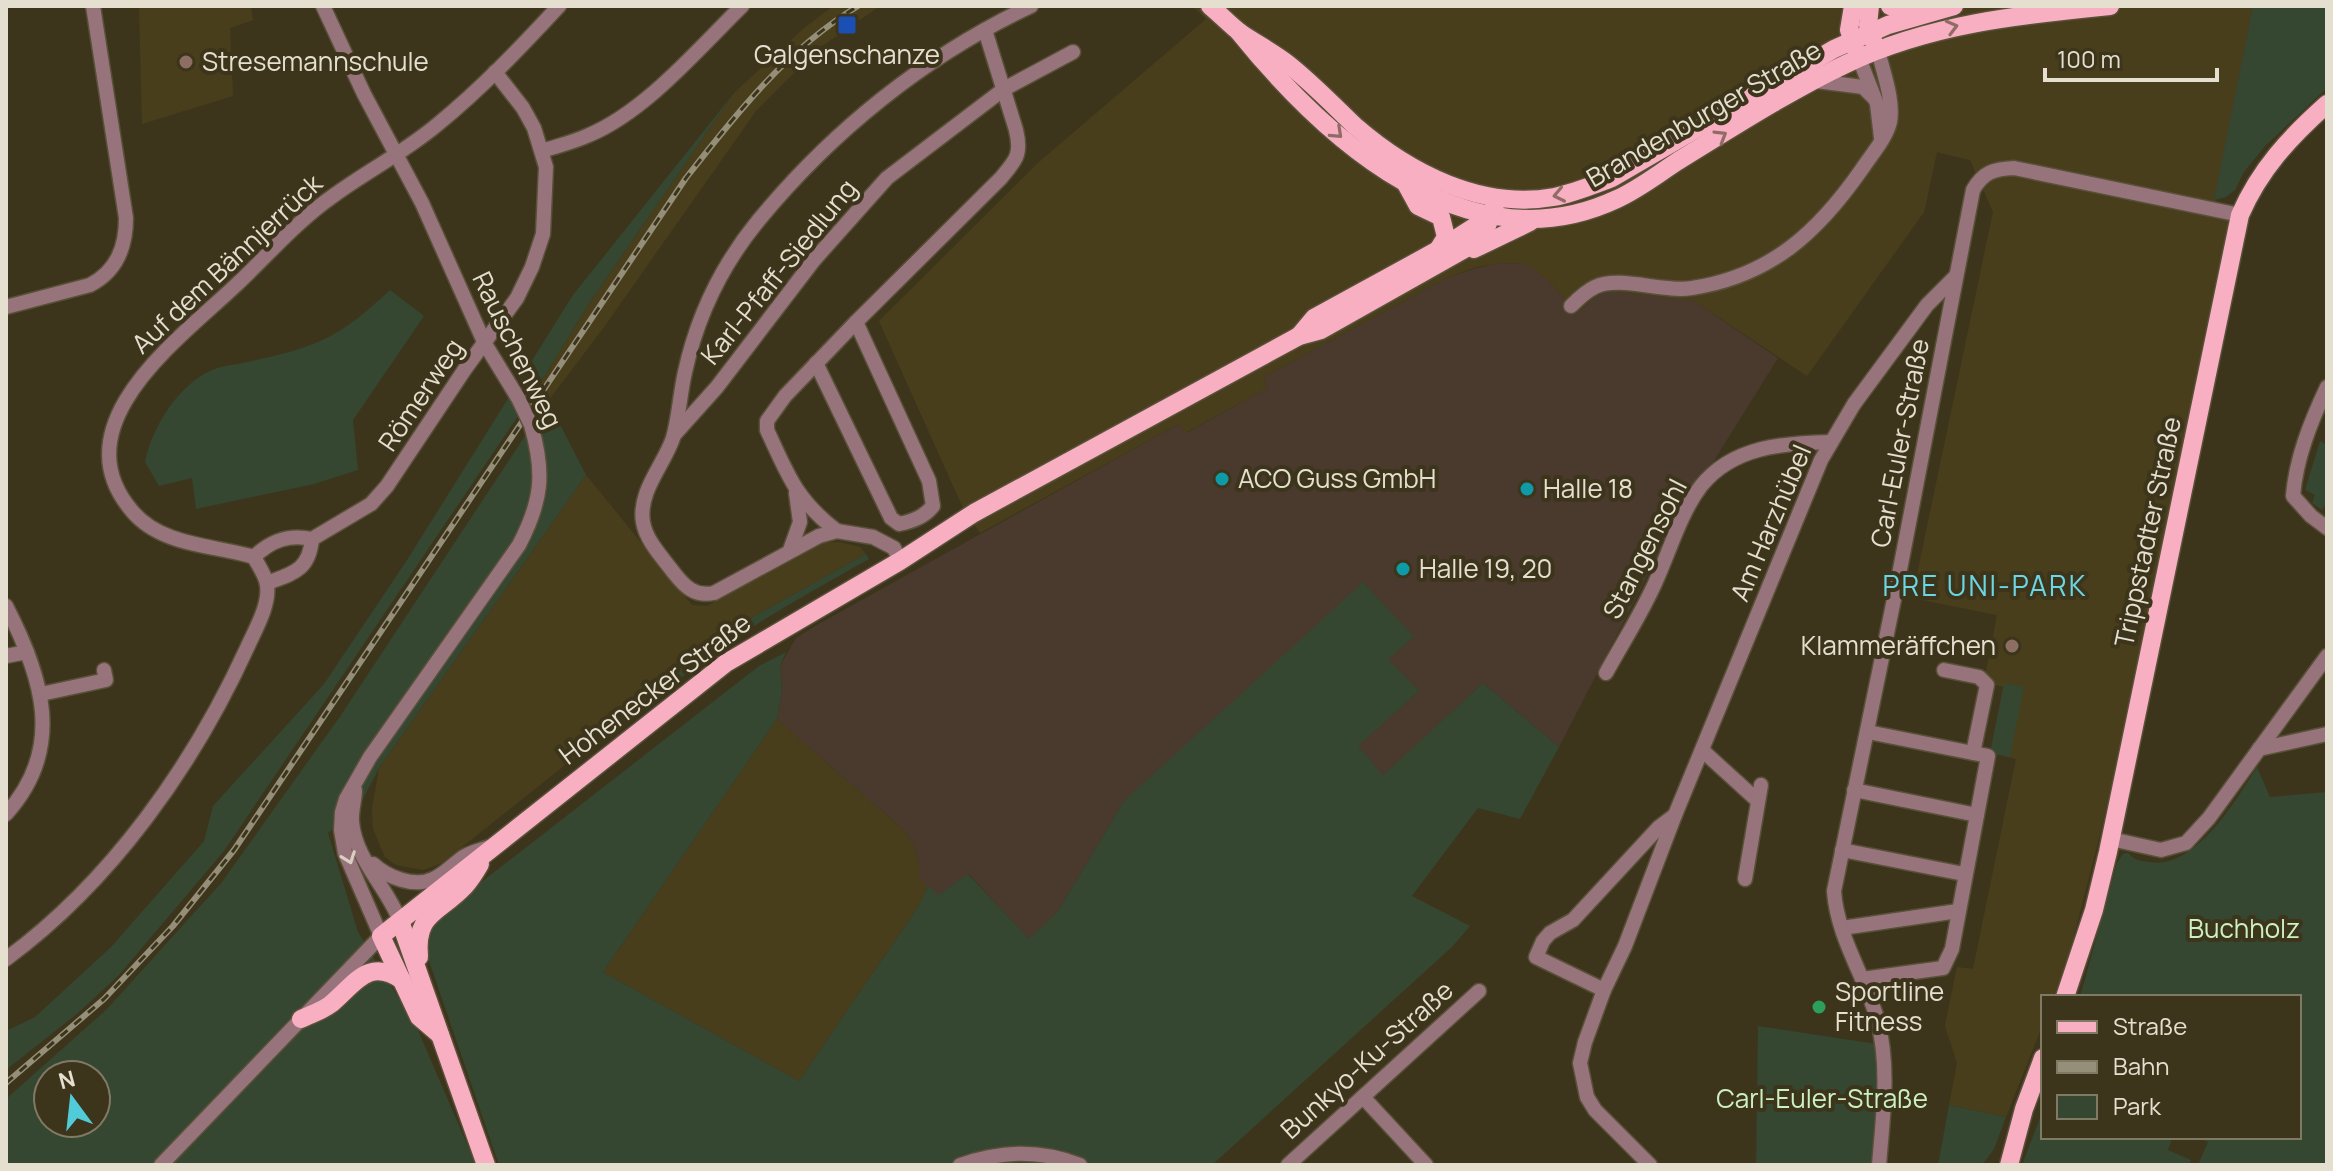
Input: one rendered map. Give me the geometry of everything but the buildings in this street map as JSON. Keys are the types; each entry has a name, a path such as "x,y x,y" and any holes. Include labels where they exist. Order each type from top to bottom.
{"main road":[{"name":"Brandenburger Straße","path":"1210,6 1347,143 1406,184 1445,203 1494,207 1526,199 1554,197 1612,178 1735,104 1856,49 1878,50 1969,23 2110,6"},
{"path":"1853,6 1849,30 1856,49"},
{"path":"1870,6 1869,32 1878,50"},
{"path":"1890,6 1902,10 1915,6"},
{"name":"Brandenburger Straße","path":"1239,32 1288,64 1357,127 1411,166 1494,207 1536,220 1565,216 1615,200 1816,81 1856,49 1869,32 1954,6"},
{"name":"Trippstadter Straße","path":"2066,995 2094,910 2111,839 2240,215 2268,163 2327,104"},
{"path":"1406,184 1418,206 1441,217 1446,237 1440,256"},
{"name":"Hohenecker Straße","path":"381,936 726,663 900,561 974,513 1299,336 1321,330 1440,256 1477,242 1494,207"},
{"name":"Hohenecker Straße","path":"1440,256 1536,220"},
{"path":"411,979 418,936 426,919 466,885 494,845"},
{"path":"400,921 419,1017 440,1035 486,1165"},
{"path":"381,936 411,979"},
{"path":"301,1019 328,1007 367,972 383,971 411,979"},
{"path":"1997,1165 2024,1109 2041,1063"},
{"path":"2009,1165 2024,1109"}],"street":[{"path":"6,307 74,290 102,278 121,252 126,236 126,218 93,6"},
{"name":"Rauschenweg","path":"323,6 364,94 398,155 485,344 531,425 539,453 541,477 539,498 519,545 370,757 346,799 341,830 345,853 381,936"},
{"name":"Auf dem Bännjerrück","path":"254,557 184,541 147,525 131,511 115,479 110,444 112,429 127,395 154,363 304,219 332,196 398,155 439,124 559,6"},
{"path":"542,151 590,135 615,121 649,95 742,6"},
{"name":"Karl-Pfaff-Siedlung","path":"837,531 819,536 714,593 703,595 691,590 679,579 646,533 642,520 647,494 674,435 685,372 698,325 726,267 756,224 806,166 864,113 918,73 985,30 1031,6"},
{"path":"900,561 894,548 882,540 837,531 815,513 796,492 767,430 767,421 816,363 1018,158 1019,143 985,30"},
{"path":"1856,49 1877,104 1881,140"},
{"path":"1571,306 1599,285 1690,289 1740,276 1769,263 1800,242 1823,221 1881,140 1890,121 1891,108 1878,50"},
{"name":"Karl-Pfaff-Siedlung","path":"674,435 717,387 814,260 887,178 1004,89 1073,52"},
{"name":"Römerweg","path":"312,539 371,504 387,486 517,298 532,267 543,234 546,167 534,128 523,108 495,72"},
{"path":"1816,81 1863,87 1872,94 1877,104"},
{"name":"Carl-Euler-Straße","path":"1879,1165 1885,1065 1876,1016 1842,928 1834,891 1868,732 1973,190 1979,180 1996,169 2014,168 2240,215"},
{"name":"Am Harzhübel","path":"1650,1165 1595,1110 1582,1082 1580,1063 1604,990 1625,946 1675,815 1831,442 1854,404 1927,305 1956,276"},
{"path":"816,363 891,518 899,524 911,522 927,513 933,506 929,481 856,322"},
{"path":"2327,387 2306,439 2294,479 2293,496 2327,528"},
{"name":"Stangensohl","path":"1606,673 1648,599 1701,486 1725,465 1754,450 1789,443 1831,442"},
{"path":"790,550 800,522 796,492"},
{"path":"6,959 39,934 68,906 123,845 169,785 237,669 265,602 267,583 254,557 266,546 293,535 312,539 310,558 298,571 267,583"},
{"path":"6,606 27,652 41,694 42,731 37,761 22,794 6,814"},
{"path":"6,656 27,652"},
{"path":"2111,839 2161,850 2186,843 2209,818 2327,656"},
{"path":"41,694 106,680 104,670"},
{"path":"1944,670 1979,677 1987,685 1973,753"},
{"path":"1862,979 1943,968 1952,949 1988,756 1868,732"},
{"path":"2259,749 2327,734"},
{"path":"1703,751 1758,801"},
{"name":"Rauschenweg","path":"355,785 351,818 354,833 400,921"},
{"path":"1745,879 1761,785"},
{"path":"1854,790 1977,815"},
{"name":"Am Harzhübel","path":"1604,990 1536,957 1550,933 1573,920 1659,827 1675,815"},
{"path":"364,857 383,873 413,882 431,880 467,854 494,845"},
{"path":"1842,850 1964,874"},
{"path":"1842,928 1958,911"},
{"name":"Hohenecker Straße","path":"161,1165 381,936"},
{"name":"Bunkyo-Ku-Straße","path":"1292,1164 1479,991"},
{"path":"1363,1097 1426,1165"},
{"path":"960,1165 986,1156 1016,1152 1048,1155 1080,1165"}],"shaded area":[{"name":"Stresemannschule","path":"139,6 251,6 253,20 230,28 233,96 142,124"},
{"path":"833,6 880,6 818,49 756,111 548,401 547,391 539,385 588,305 734,93 803,29"},
{"path":"1192,6 2253,6 2215,200 2249,218 2198,468 2182,464 2102,827 2067,963 2054,995 2041,995 2041,1029 2006,1117 1949,1105 1957,1063 1945,1026 1957,967 1973,969 2016,759 1995,754 2008,688 1988,683 1985,677 1997,615 1912,598 1993,212 1970,160 1937,152 1924,212 1807,376 1694,301 1598,294 1577,313 1547,279 1524,264 1500,263 1476,267 1445,279 1264,377 1268,388 1185,433 1179,424 980,533 963,508 879,321 1039,162 1206,19"},
{"path":"1500,263 1524,264 1534,270 1547,279 1577,313 1598,294 1609,291 1694,301 1778,358 1672,528 1559,747 1483,683 1383,776 1357,746 1419,691 1124,801 1058,911 1029,940 969,874 937,896 919,878 919,862 905,831 777,719 782,690 780,666 796,638 815,626 1179,424 1186,433 1268,388 1264,377 1445,279"},
{"path":"586,475 692,605 707,606 816,543 839,542 860,547 866,554 715,638 707,649 585,746 570,750 575,757 442,863 423,870 396,865 385,857 373,829 372,809 379,768"},
{"path":"777,719 905,831 919,862 919,878 928,886 918,907 799,1081 603,972"}],"green space":[{"path":"2253,6 2327,6 2327,88 2265,146 2244,172 2235,190 2226,197 2214,200"},
{"path":"734,93 588,305 539,385 224,851 119,975 78,1013 6,1070 6,1031 35,1017 111,947 204,841 213,806 324,684 407,560 573,295"},
{"path":"390,290 424,316 353,420 358,470 314,484 196,509 192,478 159,486 145,462 148,449 168,408 188,386 216,369 282,354 320,341 349,325"},
{"path":"548,401 586,475 379,768 362,801 328,833 358,932 417,1028 476,1165 6,1165 6,1099 32,1076 32,1139 112,1139 112,1059 51,1059 107,1009 222,882 341,715"},
{"path":"2320,441 2327,445 2327,502 2322,510 2312,503 2315,495 2305,490"},
{"path":"866,554 869,559 722,647 594,745 575,757 569,750 585,746 707,649 715,638"},
{"path":"1363,582 1414,637 1388,659 1419,691 1358,746 1383,775 1483,683 1559,747 1520,819 1478,808 1412,896 1470,926 1453,946 1212,1165 499,1165 427,955 432,927 443,912 759,666 786,652 780,666 782,690 777,719 603,972 799,1081 918,907 928,886 938,895 968,874 1029,939 1058,911 1124,801"},
{"path":"2004,683 2024,687 2010,757 1990,753"},
{"name":"Buchholz","path":"2257,767 2270,797 2327,792 2327,1165 2198,1165 2208,1142 2201,1139 2301,1139 2301,995 2081,995 2117,863 2123,854 2150,862 2167,862 2183,855 2212,830"},
{"name":"Carl-Euler-Straße","path":"1758,1026 1883,1045 1879,1165 1756,1165"},
{"path":"1949,1105 2006,1117 1994,1149 1982,1165 1938,1165"},
{"path":"2041,1115 2041,1139 2172,1139 2168,1150 2191,1160 2189,1165 2022,1165"}],"railway":[{"path":"6,1083 104,999 173,926 234,850 686,178 764,84 808,42 858,6"}],"place":[{"name":"Galgenschanze","path":"847,25"},
{"name":"Stresemannschule","path":"186,62"},
{"name":"ACO Guss GmbH","path":"1222,479"},
{"name":"Halle 18","path":"1527,489"},
{"name":"Halle 19, 20","path":"1403,569"},
{"name":"Klammeräffchen","path":"2012,646"},
{"name":"Sportline Fitness","path":"1819,1007"}],"district":[{"name":"PRE UNI-PARK","path":"1985,586"}]}
